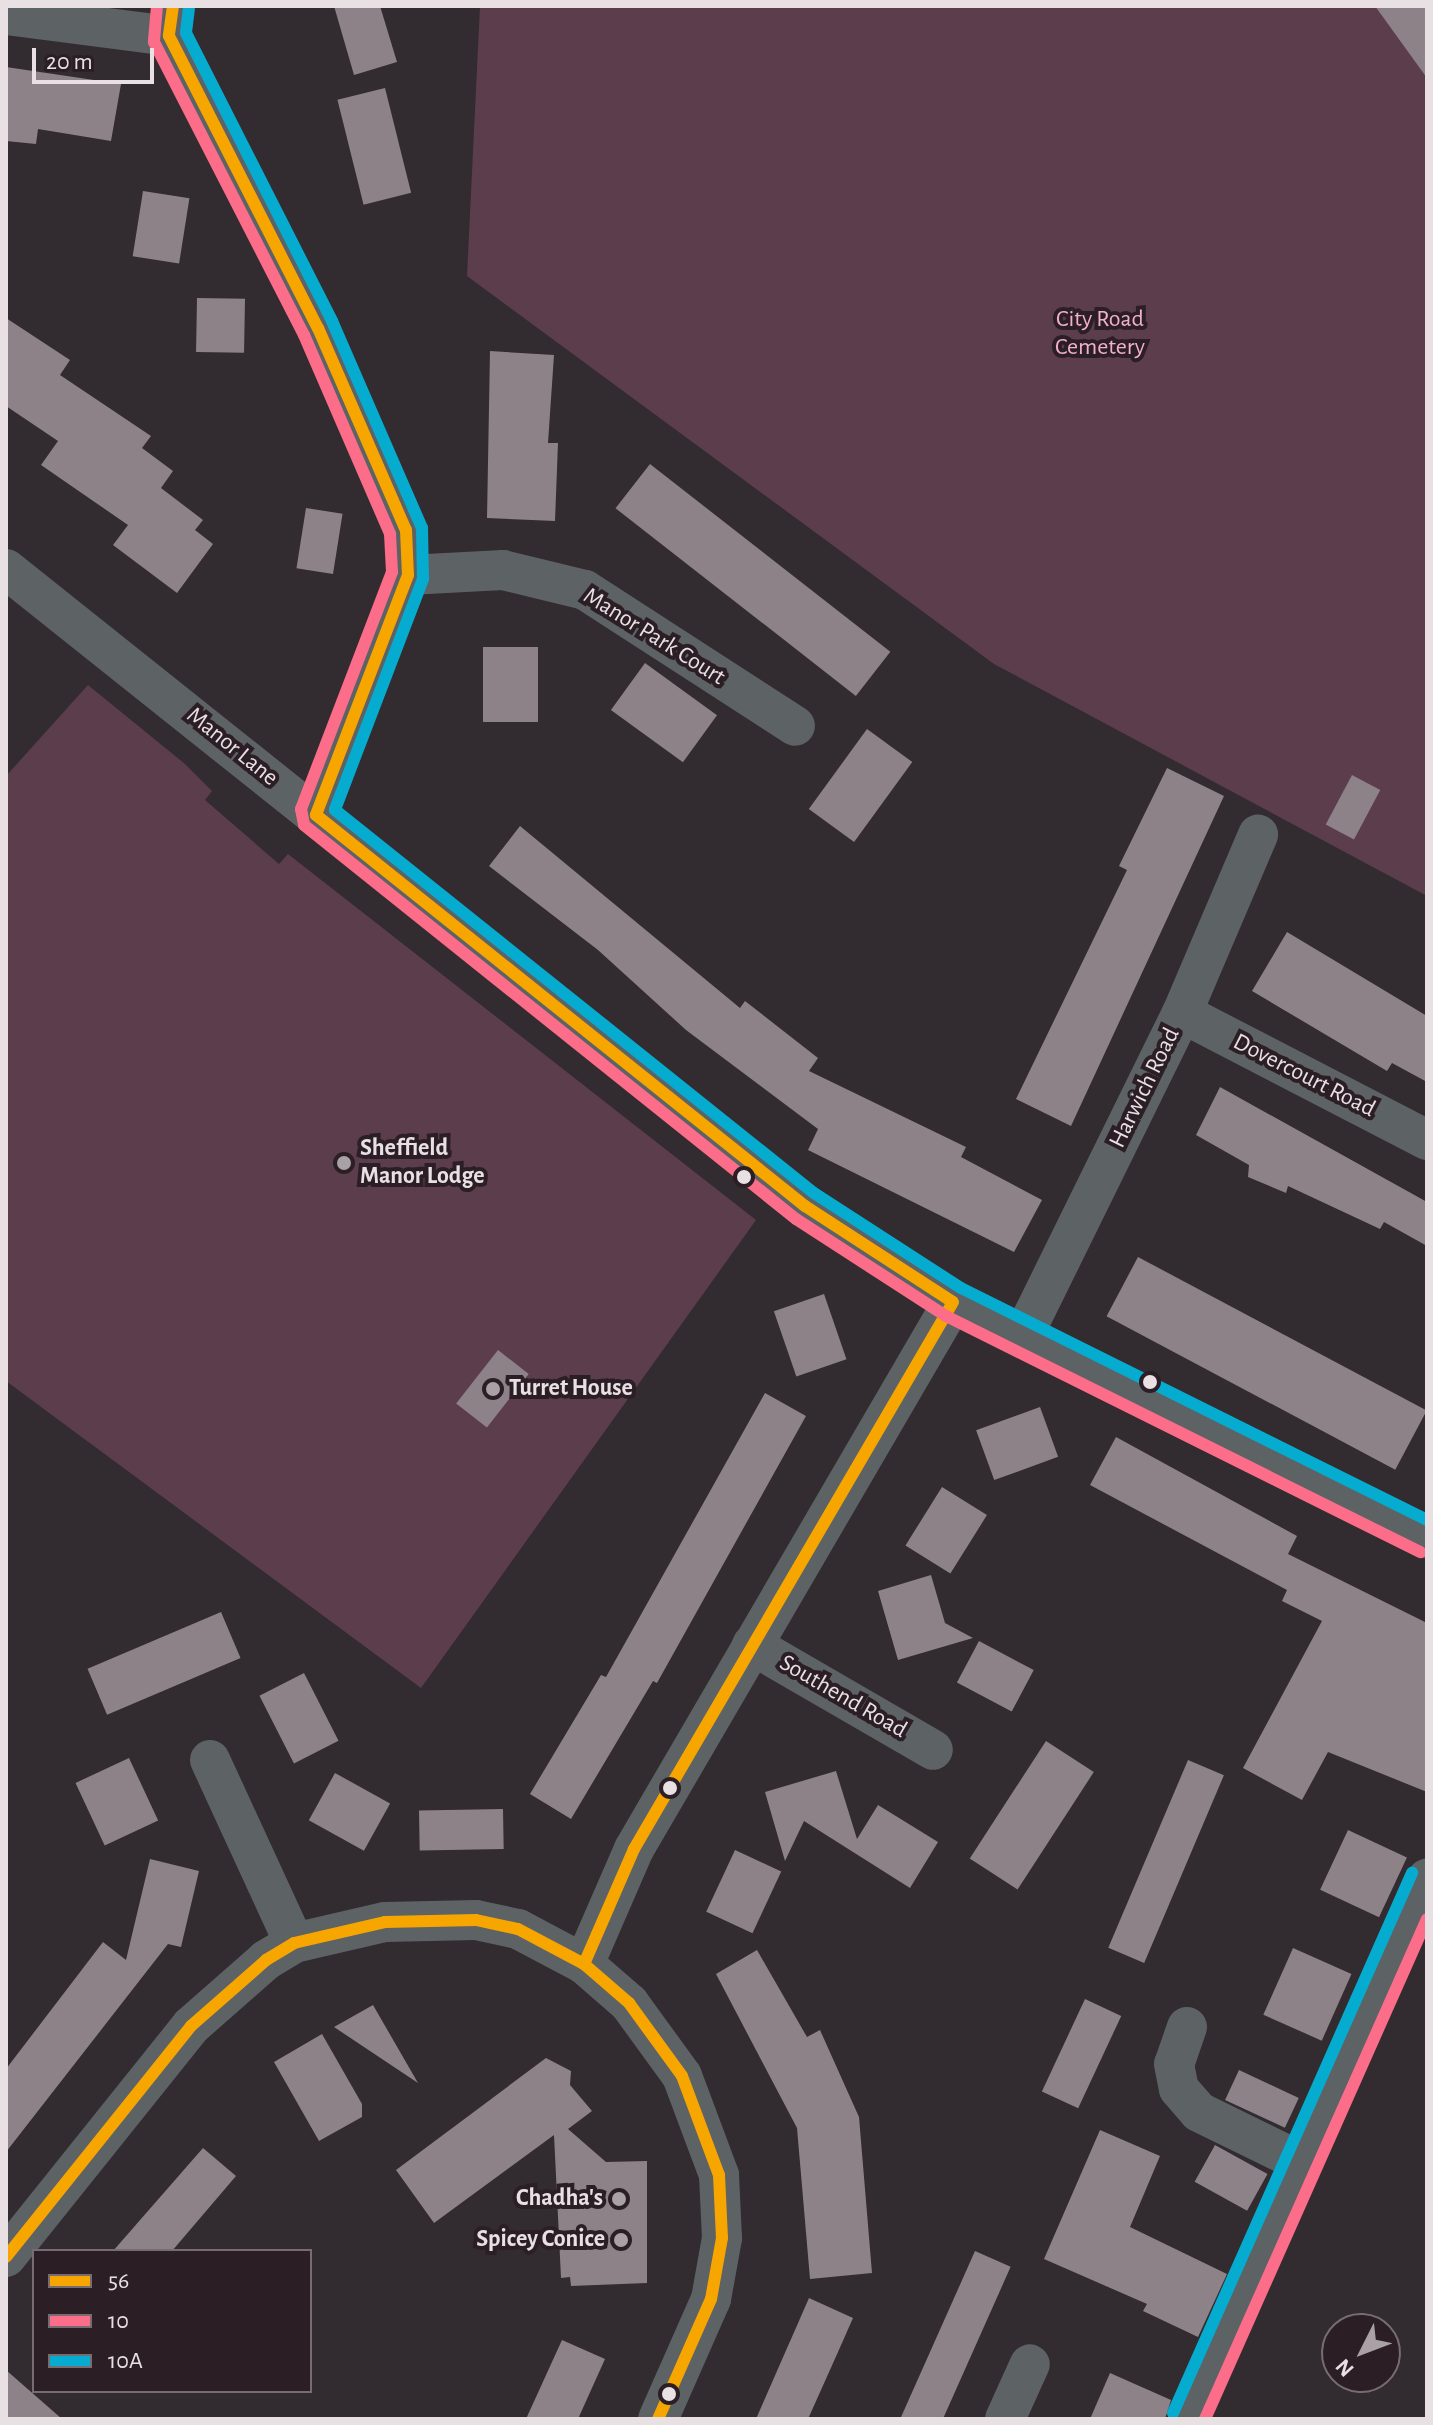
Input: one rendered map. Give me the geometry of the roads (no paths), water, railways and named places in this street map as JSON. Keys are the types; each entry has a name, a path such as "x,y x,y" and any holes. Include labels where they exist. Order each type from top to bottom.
{"street":[{"path":"6,15 171,21 377,452 406,530 408,575 316,815"},
{"name":"Manor Lane","path":"6,569 805,1206 953,1302 1427,1538"},
{"name":"Manor Park Court","path":"408,575 503,570 585,590 795,726"},
{"name":"Harwich Road","path":"1022,1338 1182,1013 1258,835"},
{"name":"Dovercourt Road","path":"1182,1013 1427,1140"},
{"name":"Southend Road","path":"584,1964 634,1849 953,1302"},
{"name":"Southend Road","path":"752,1645 933,1750"},
{"path":"210,1760 294,1943"},
{"path":"1188,2419 1427,1879"},
{"path":"6,2257 191,2026 240,1980 294,1943 385,1922 476,1920 518,1929 584,1964 629,2003 682,2076 699,2111 722,2196 722,2238 711,2299 658,2419"},
{"path":"1187,2027 1174,2064 1179,2089 1199,2112 1301,2162"},
{"path":"1005,2419 1030,2364"}],"place":[{"name":"Sheffield Manor Lodge","path":"344,1163"},
{"name":"Turret House","path":"493,1389"},
{"name":"Chadha's","path":"619,2199"},
{"name":"Spicey Conice","path":"621,2240"}],"park label":[{"name":"City Road Cemetery","path":"1100,334"}]}
